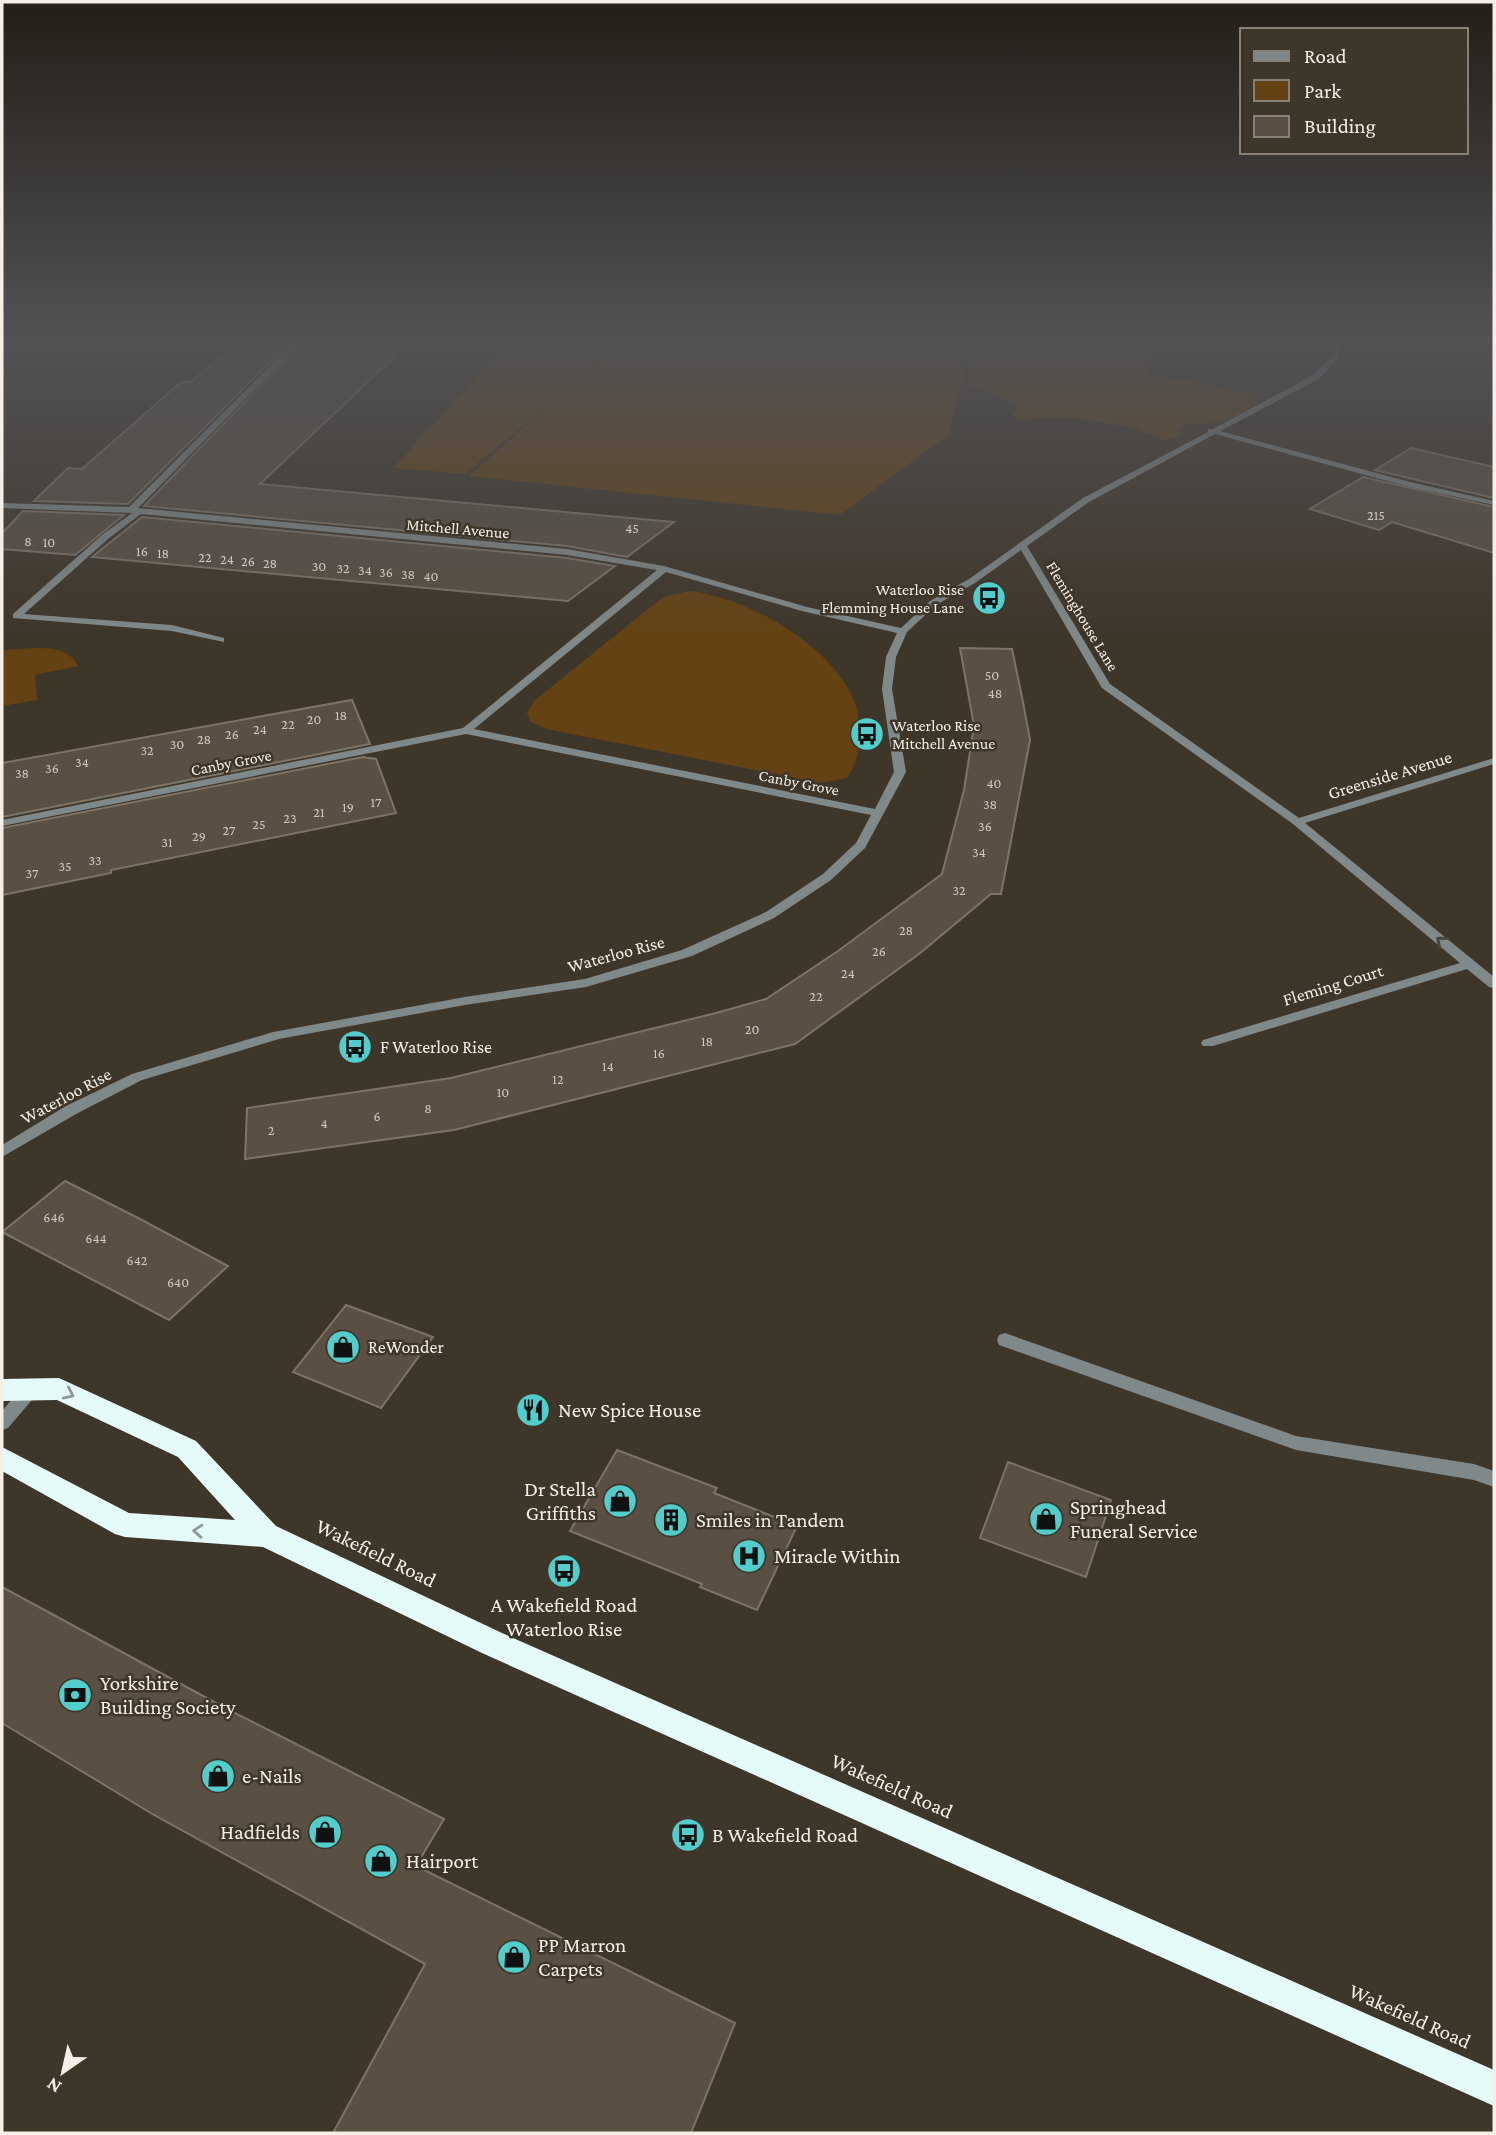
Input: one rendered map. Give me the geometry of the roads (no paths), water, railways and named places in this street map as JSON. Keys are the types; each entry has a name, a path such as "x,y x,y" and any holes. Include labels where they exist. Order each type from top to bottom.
{"highway":[{"name":"Wakefield Road","path":"2,1390 59,1389 187,1449 267,1535 492,1643 1494,2088"},
{"name":"Wakefield Road","path":"2,1458 125,1525 267,1535"}],"street":[{"path":"205,439 135,511 16,616 172,628 221,640"},
{"path":"1022,545 1086,500 1197,439"},
{"path":"1240,439 1409,484 1494,503"},
{"name":"Mitchell Avenue","path":"2,506 135,511 568,552 664,569 805,609 903,631"},
{"name":"Waterloo Rise","path":"2,1152 71,1110 137,1077 278,1035 465,1000 586,983 687,953 770,915 827,877 861,845 900,772 887,689 891,657 903,631 933,603 972,581 1022,545"},
{"name":"Fleminghouse Lane","path":"1022,545 1106,686 1297,822 1494,984"},
{"name":"Canby Grove","path":"467,732 664,569"},
{"name":"Canby Grove","path":"2,823 467,732 878,813"},
{"name":"Greenside Avenue","path":"1297,822 1494,761"},
{"name":"Fleming Court","path":"1208,1043 1469,964"},
{"path":"1005,1340 1296,1443 1474,1472 1494,1479"},
{"path":"2,1423 31,1389"}],"place":[{"name":"Waterloo Rise Flemming House Lane","path":"989,598"},
{"name":"Waterloo Rise Mitchell Avenue","path":"867,734"},
{"name":"F Waterloo Rise","path":"355,1047"},
{"name":"ReWonder","path":"343,1347"},
{"name":"New Spice House","path":"533,1410"},
{"name":"Dr Stella Griffiths","path":"620,1501"},
{"name":"Springhead Funeral Service","path":"1046,1519"},
{"name":"Smiles in Tandem","path":"671,1520"},
{"name":"Miracle Within","path":"749,1556"},
{"name":"A Wakefield Road Waterloo Rise","path":"564,1571"},
{"name":"Yorkshire Building Society","path":"75,1695"},
{"name":"e-Nails","path":"218,1776"},
{"name":"Hadfields","path":"325,1832"},
{"name":"B Wakefield Road","path":"688,1835"},
{"name":"Hairport","path":"381,1861"},
{"name":"PP Marron Carpets","path":"514,1957"}]}
